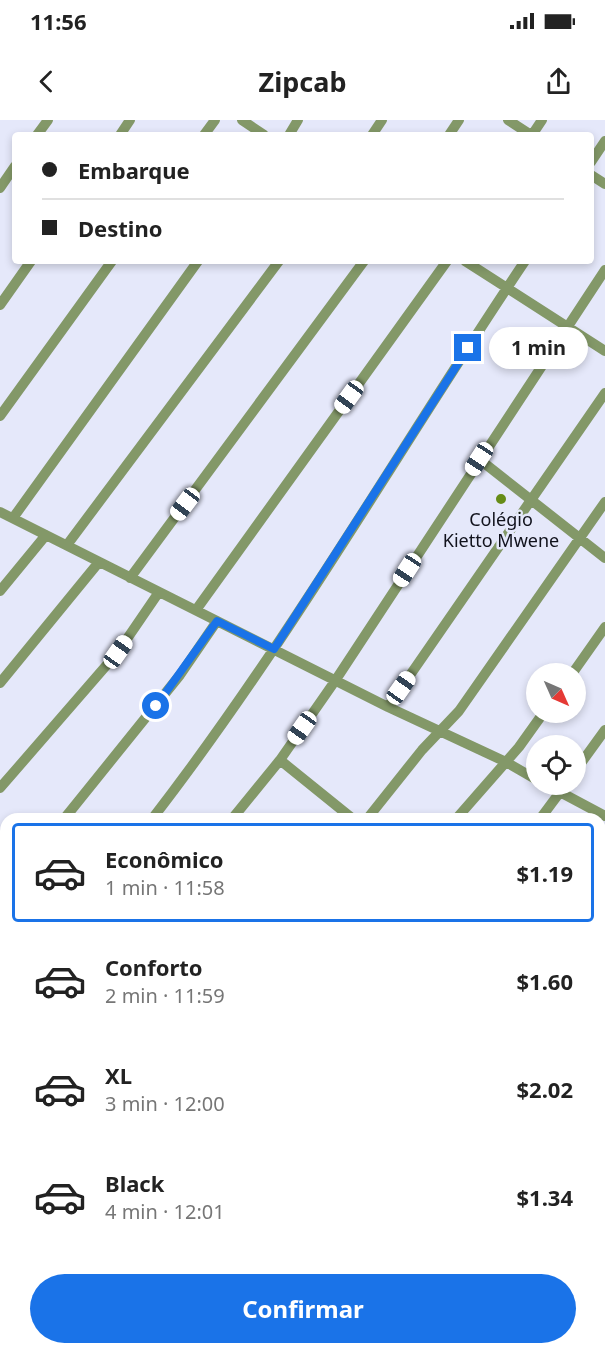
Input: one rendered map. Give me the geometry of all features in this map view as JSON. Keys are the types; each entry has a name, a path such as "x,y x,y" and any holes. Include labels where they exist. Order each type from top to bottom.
{"street":[{"path":"242,120 260,132"},
{"path":"508,120 527,132"},
{"path":"594,158 605,141"},
{"path":"0,188 12,170"},
{"path":"0,306 29,264"},
{"path":"0,416 110,264"},
{"path":"13,518 196,264"},
{"path":"67,545 277,264"},
{"path":"130,578 362,264"},
{"path":"196,610 445,264"},
{"path":"470,264 605,351"},
{"path":"157,813 206,749 274,649 523,264"},
{"path":"237,813 280,760 335,681 605,270"},
{"path":"388,707 605,393"},
{"path":"479,459 605,558"},
{"path":"371,813 422,750 459,711 605,502"},
{"path":"0,512 335,681 526,774"},
{"path":"0,591 46,534"},
{"path":"0,683 99,562"},
{"path":"0,788 118,652 159,592"},
{"path":"69,813 180,675 217,621"},
{"path":"580,663 605,627"},
{"path":"461,813 506,762 536,723"},
{"path":"586,756 605,730"},
{"path":"280,760 346,813"},
{"path":"545,813 558,795"},
{"path":"572,795 600,813"}],"place":[{"name":"Colégio Kietto Mwene","path":"501,499"}],"route":[{"path":"156,706 217,621 274,649 468,348"}]}
